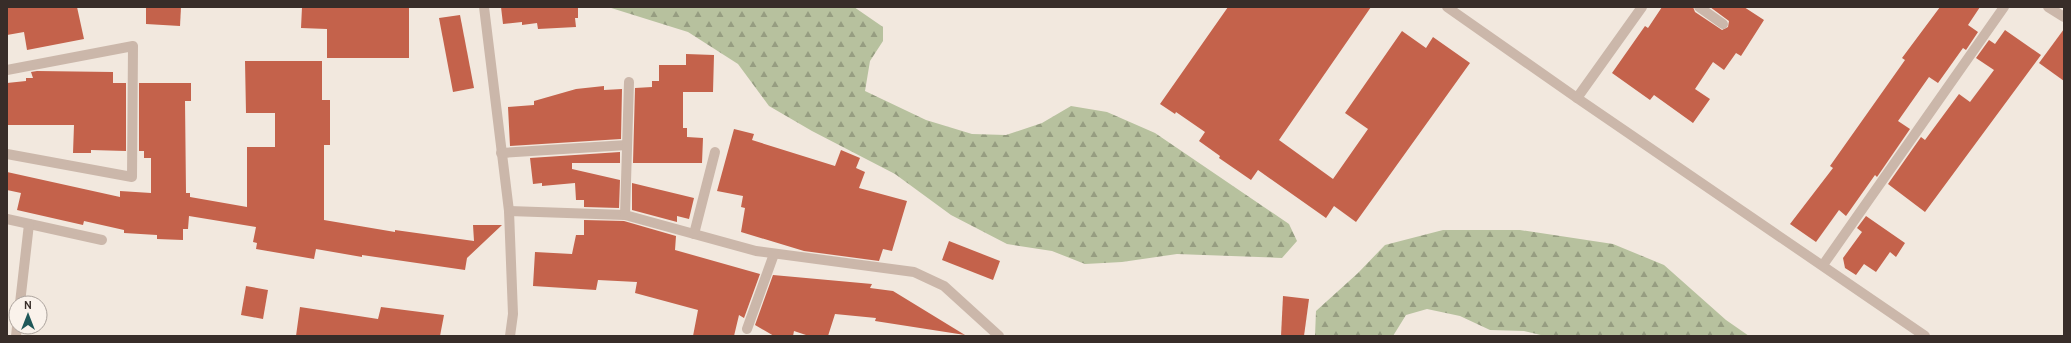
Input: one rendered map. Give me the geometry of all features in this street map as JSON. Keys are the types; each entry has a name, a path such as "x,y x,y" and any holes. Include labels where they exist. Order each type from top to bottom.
{"street":[{"path":"484,7 509,211 513,314 510,336"},
{"path":"1447,7 1925,336"},
{"path":"1578,98 1642,7"},
{"path":"1699,7 1723,24"},
{"path":"1823,265 2004,7"},
{"path":"2048,7 2064,17"},
{"path":"7,70 133,46 132,177 7,154"},
{"path":"626,215 629,82"},
{"path":"501,153 627,145"},
{"path":"694,234 715,152"},
{"path":"509,211 626,215 756,251 914,272 944,286 999,336"},
{"path":"7,219 102,240"},
{"path":"21,295 29,224"},
{"path":"747,329 774,254"}],"green space":[{"path":"608,7 854,7 883,27 883,41 870,61 865,91 926,120 972,134 1006,135 1042,123 1071,106 1107,112 1155,133 1289,224 1297,241 1282,258 1177,254 1122,262 1085,264 1052,251 1007,244 951,215 895,174 812,131 769,106 738,64 688,32"},
{"path":"1443,230 1520,230 1613,244 1664,265 1726,320 1749,336 1545,336 1524,331 1490,330 1460,316 1427,309 1406,315 1393,336 1315,336 1316,311 1358,273 1385,245"}],"building":[{"path":"7,7 77,7 84,39 27,50 24,32 7,35"},
{"path":"146,7 181,7 180,26 146,24"},
{"path":"302,7 409,7 409,58 327,58 327,29 301,28"},
{"path":"501,7 578,7 578,18 575,18 576,27 538,29 537,23 522,25 522,22 503,24"},
{"path":"1228,7 1371,7 1279,140 1333,179 1368,129 1345,113 1402,31 1426,48 1433,37 1470,63 1356,222 1334,206 1326,218 1258,170 1251,180 1219,158 1220,156 1199,141 1205,132 1176,112 1175,114 1160,104"},
{"path":"1662,7 1693,7 1695,12 1722,30 1728,27 1729,21 1710,7 1744,7 1764,20 1741,56 1736,53 1724,70 1713,62 1695,89 1710,99 1693,123 1654,95 1650,100 1612,73 1645,26 1648,28"},
{"path":"1940,7 1980,7 1968,25 1978,32 1966,50 1963,48 1938,83 1929,77 1898,121 1910,129 1877,177 1875,175 1846,216 1839,210 1816,242 1790,224 1833,168 1830,166 1905,60 1902,58"},
{"path":"460,15 474,88 453,92 439,18"},
{"path":"2064,29 2064,81 2039,63"},
{"path":"2005,30 2041,55 1925,212 1888,184 1921,137 1925,140 1959,94 1970,102 1994,70 1976,58 1989,40 1995,44"},
{"path":"686,54 714,55 713,92 683,92 683,128 687,128 687,137 703,138 702,163 633,163 635,88 652,87 652,81 659,81 659,65 686,65"},
{"path":"245,61 322,61 322,100 330,100 330,145 324,145 324,220 395,232 395,230 474,241 473,225 502,225 467,258 465,270 362,255 362,257 316,249 314,259 256,249 257,243 253,242 256,227 189,216 188,229 183,229 183,240 157,239 157,235 124,233 124,230 84,221 83,225 17,210 21,193 7,190 7,172 120,197 120,191 151,193 151,158 144,158 144,151 139,151 139,83 191,83 191,101 185,101 186,193 190,193 190,197 247,207 247,147 275,147 275,113 246,113"},
{"path":"31,72 113,72 113,83 126,83 126,151 91,150 91,153 73,153 74,125 7,125 7,83 26,81 26,78 33,78"},
{"path":"604,86 604,90 622,89 621,139 510,146 508,107 534,105 534,101 576,89"},
{"path":"734,129 754,134 752,140 835,166 841,150 860,158 856,168 865,172 859,188 907,201 892,251 883,249 879,261 804,251 741,232 745,208 741,207 743,196 717,191"},
{"path":"620,152 620,163 572,163 572,169 620,180 619,208 584,207 584,200 576,200 575,183 542,186 542,183 533,184 530,158"},
{"path":"632,183 694,198 689,219 677,216 677,222 632,210"},
{"path":"1866,216 1905,243 1896,257 1890,252 1876,272 1864,264 1856,275 1845,268 1843,258 1862,232 1857,228"},
{"path":"584,220 624,221 676,236 675,250 760,274 744,318 739,315 734,336 693,336 698,310 635,293 637,282 598,280 596,290 533,286 535,252 572,254 576,235 584,235"},
{"path":"949,241 1000,261 993,280 942,260"},
{"path":"773,275 872,284 870,288 893,291 965,335 875,321 876,318 835,314 828,336 809,336 794,331 793,336 774,336 755,325"},
{"path":"246,286 268,290 263,319 241,315"},
{"path":"1283,296 1309,299 1304,336 1281,336"},
{"path":"300,307 378,319 381,307 444,315 440,336 296,336"}]}
